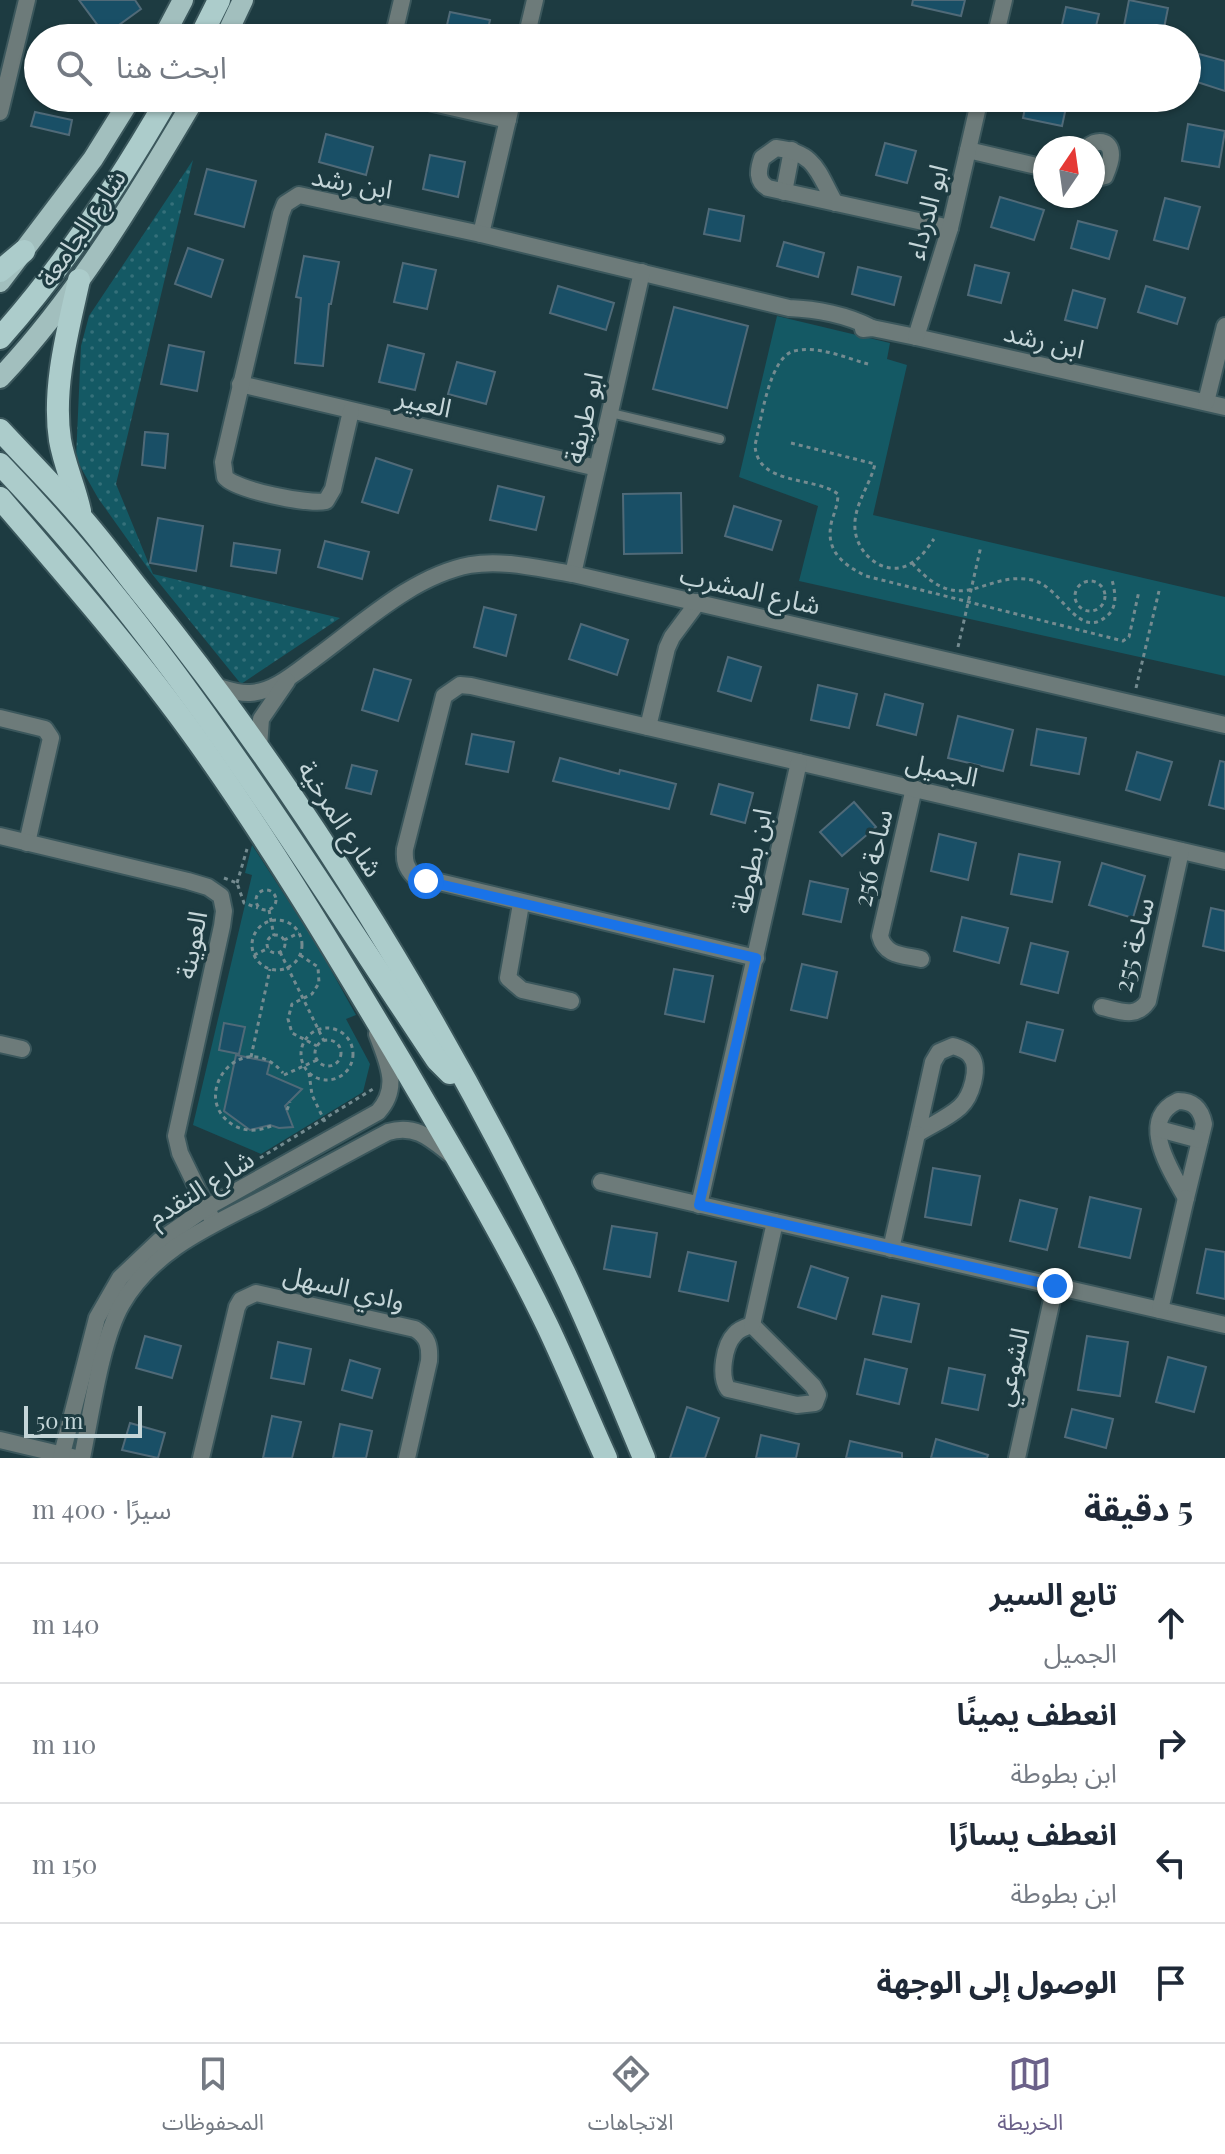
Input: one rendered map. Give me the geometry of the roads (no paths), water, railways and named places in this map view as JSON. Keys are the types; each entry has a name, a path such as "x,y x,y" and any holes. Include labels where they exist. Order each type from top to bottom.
{"highway":[{"path":"207,24 219,0"},
{"path":"0,338 30,305 88,226 159,112"},
{"path":"0,271 24,251"},
{"path":"79,280 67,337 59,414 60,438 81,517"},
{"name":"شارع المرخية","path":"0,430 81,517 215,686 259,747 404,972 470,1089 564,1273 644,1458"},
{"path":"0,464 55,523 188,689 238,759 437,1060 470,1089"},
{"path":"0,498 102,617 209,756 254,825 366,1003 461,1164 547,1326 606,1458"},
{"path":"0,517 30,533"}],"main road":[{"path":"170,24 183,0"},
{"path":"232,24 243,0"},
{"name":"شارع الجامعة","path":"0,282 93,159 122,112"},
{"name":"شارع الجامعة","path":"0,378 79,280 137,196 187,112"}],"street":[{"path":"0,112 27,0"},
{"path":"396,24 402,0"},
{"path":"529,24 535,0"},
{"path":"998,24 1004,0"},
{"path":"473,112 508,120"},
{"path":"481,234 510,112"},
{"name":"ابو الدرداء","path":"916,337 950,228 977,112"},
{"path":"1105,144 1111,150 1105,176"},
{"path":"835,203 808,157 792,150 776,148 762,158 758,176 762,185 784,192 950,228"},
{"path":"784,192 792,150"},
{"path":"968,150 1033,165"},
{"name":"ابن رشد","path":"351,411 333,489 326,501 310,502 238,487 229,483 222,470 281,214 285,204 299,195 642,272 789,308 803,317 916,337 1225,407"},
{"name":"ابو طريفة","path":"573,574 642,272"},
{"path":"1206,402 1225,326"},
{"name":"العبير","path":"240,384 597,468"},
{"name":"شارع المشرب","path":"215,686 235,692 267,690 403,595 449,572 470,565 492,563 573,574 1225,725"},
{"path":"648,727 667,648 698,602"},
{"name":"شارع المشرب","path":"259,747 261,719 290,676"},
{"name":"الجميل","path":"756,958 414,876 404,859 405,849 444,696 460,685 471,686 1225,861"},
{"path":"0,718 45,729 51,738 27,843"},
{"name":"ابن بطوطة","path":"699,1205 799,762"},
{"name":"ساحة 256","path":"914,788 880,936 882,946 889,952 921,959"},
{"name":"العوينة","path":"0,836 188,881 208,887 221,896 224,911 222,926 176,1136 180,1153 210,1215"},
{"name":"ساحة 255","path":"1102,1007 1136,1012 1148,1001 1181,851"},
{"path":"521,904 508,978 522,990 571,1001"},
{"name":"شارع التقدم","path":"66,1457 90,1341 97,1318 120,1278 150,1248 210,1215 378,1112 383,1106 392,1077 366,1003"},
{"path":"0,1044 22,1049"},
{"path":"891,1249 930,1071 939,1052 953,1046 969,1053 974,1061 974,1072 967,1098 959,1108 917,1134"},
{"path":"1160,1310 1204,1124 1202,1114 1187,1101 1178,1101 1169,1105 1159,1129 1162,1155 1186,1198"},
{"name":"شارع التقدم","path":"82,1458 107,1343 122,1303 148,1270 210,1215 398,1129 421,1132 461,1164"},
{"path":"1159,1129 1200,1140"},
{"path":"601,1182 1225,1325"},
{"path":"752,1325 775,1222"},
{"name":"الشوعي","path":"1017,1458 1055,1286"},
{"name":"وادي السهل","path":"201,1458 237,1307 248,1295 256,1293 422,1333 430,1348 429,1361 407,1458"},
{"path":"752,1325 813,1386 818,1395 815,1403 797,1405 728,1389 722,1376 729,1343 737,1331 752,1325"},
{"path":"0,1440 66,1457"}],"lane":[{"path":"610,413 720,439"}]}
